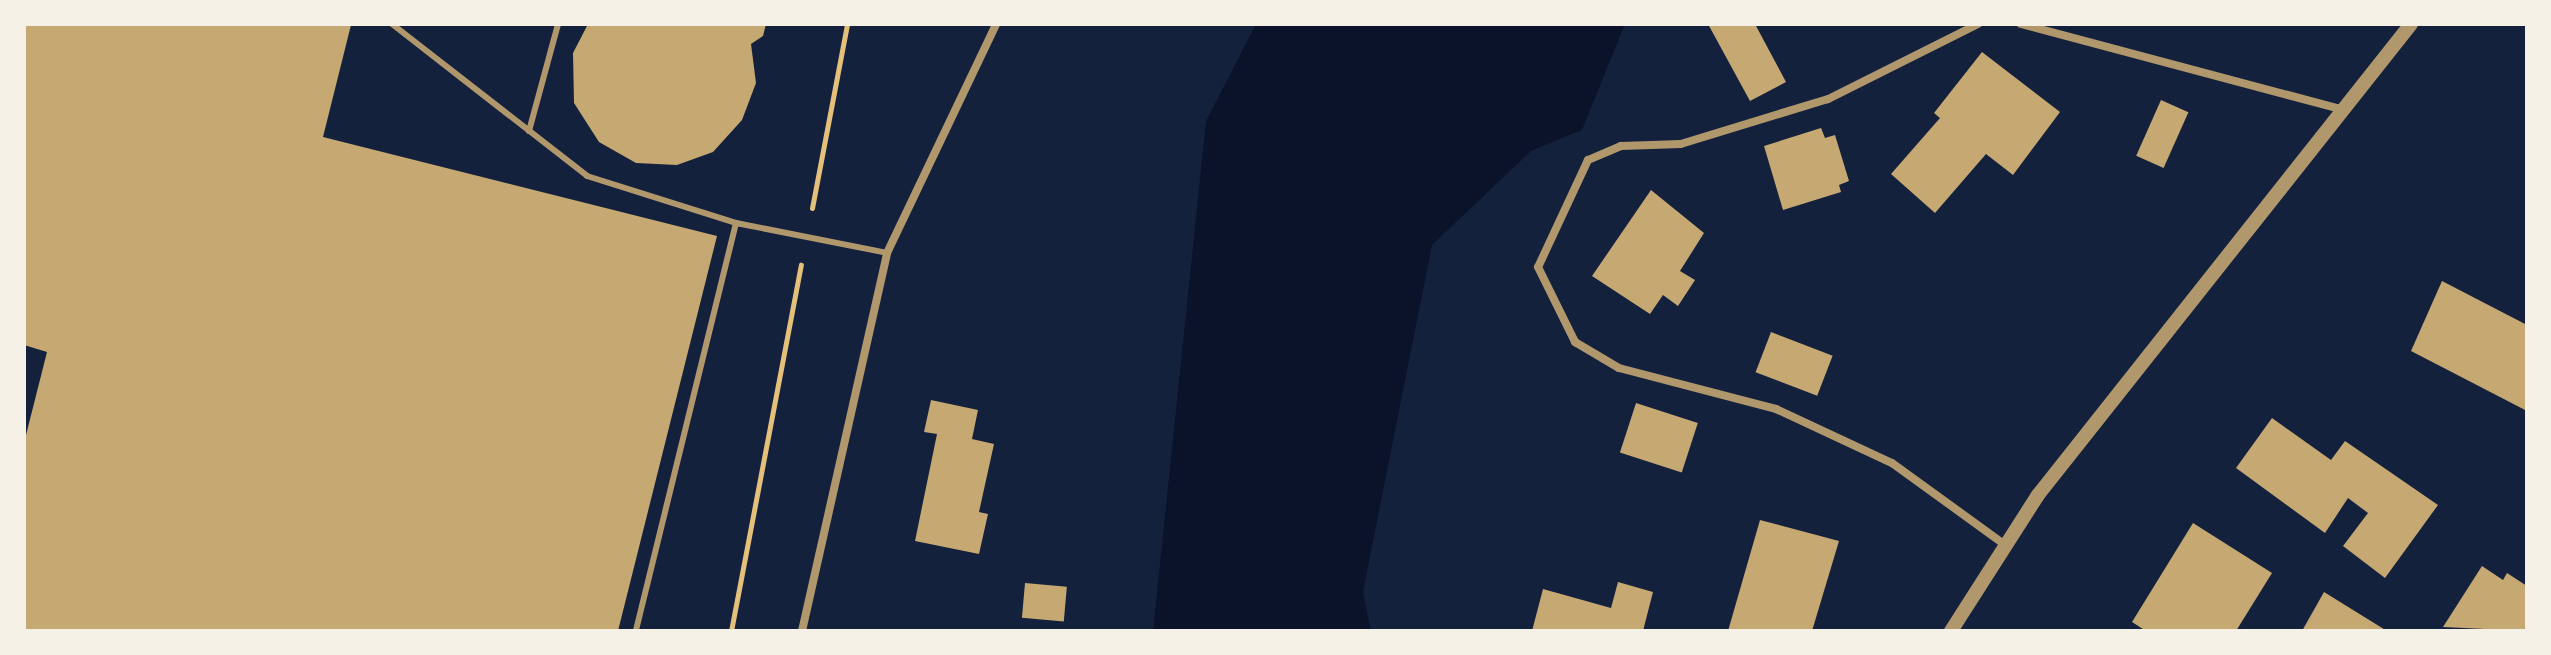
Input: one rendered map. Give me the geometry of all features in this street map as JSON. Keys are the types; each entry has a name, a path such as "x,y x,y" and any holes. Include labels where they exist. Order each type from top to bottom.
{"street":[{"path":"802,631 887,253 996,24"},
{"path":"1978,24 1828,99 1681,144 1621,146 1588,160 1538,267 1575,342 1619,368 1776,409 1877,456 2004,544"},
{"path":"2021,24 2344,110"},
{"path":"1951,631 2004,544 2411,24"}],"lane":[{"path":"392,24 587,176 736,223 887,253"},
{"path":"529,131 558,24"},
{"path":"636,631 736,223"}],"path":[{"path":"731,631 847,24"}],"water":[{"path":"1256,24 1625,24 1582,130 1531,151 1432,245 1363,592 1371,631 1153,631 1206,121"}],"building":[{"path":"24,24 351,25 323,137 717,236 618,631 24,631 24,443 47,352 24,345"},
{"path":"588,24 766,24 763,36 751,44 756,83 742,120 713,152 677,165 636,163 599,142 574,103 573,53"},
{"path":"1708,24 1755,24 1786,82 1750,101"},
{"path":"1982,52 2060,112 2013,175 1986,154 1935,213 1891,174 1940,118 1934,113"},
{"path":"2161,100 2188,112 2164,168 2136,156"},
{"path":"1821,128 1825,138 1835,135 1849,181 1839,185 1841,192 1783,210 1764,146"},
{"path":"1651,190 1704,233 1680,271 1695,280 1678,306 1663,295 1650,314 1592,276"},
{"path":"2442,281 2527,325 2527,411 2411,351"},
{"path":"1771,332 1833,356 1817,396 1756,372"},
{"path":"931,400 978,410 972,439 994,444 979,512 988,514 979,554 915,541 937,434 924,432"},
{"path":"1636,403 1698,423 1682,473 1620,452"},
{"path":"2272,418 2331,460 2345,441 2438,505 2385,578 2343,546 2368,513 2348,498 2325,533 2236,468"},
{"path":"1760,520 1839,541 1812,631 1728,631"},
{"path":"2193,523 2272,573 2236,631 2146,631 2132,622"},
{"path":"2482,566 2503,580 2507,573 2527,586 2527,631 2443,627"},
{"path":"1618,582 1653,592 1643,631 1532,631 1543,589 1611,608"},
{"path":"1025,583 1067,587 1064,622 1022,618"},
{"path":"2324,592 2387,631 2302,631"}]}
